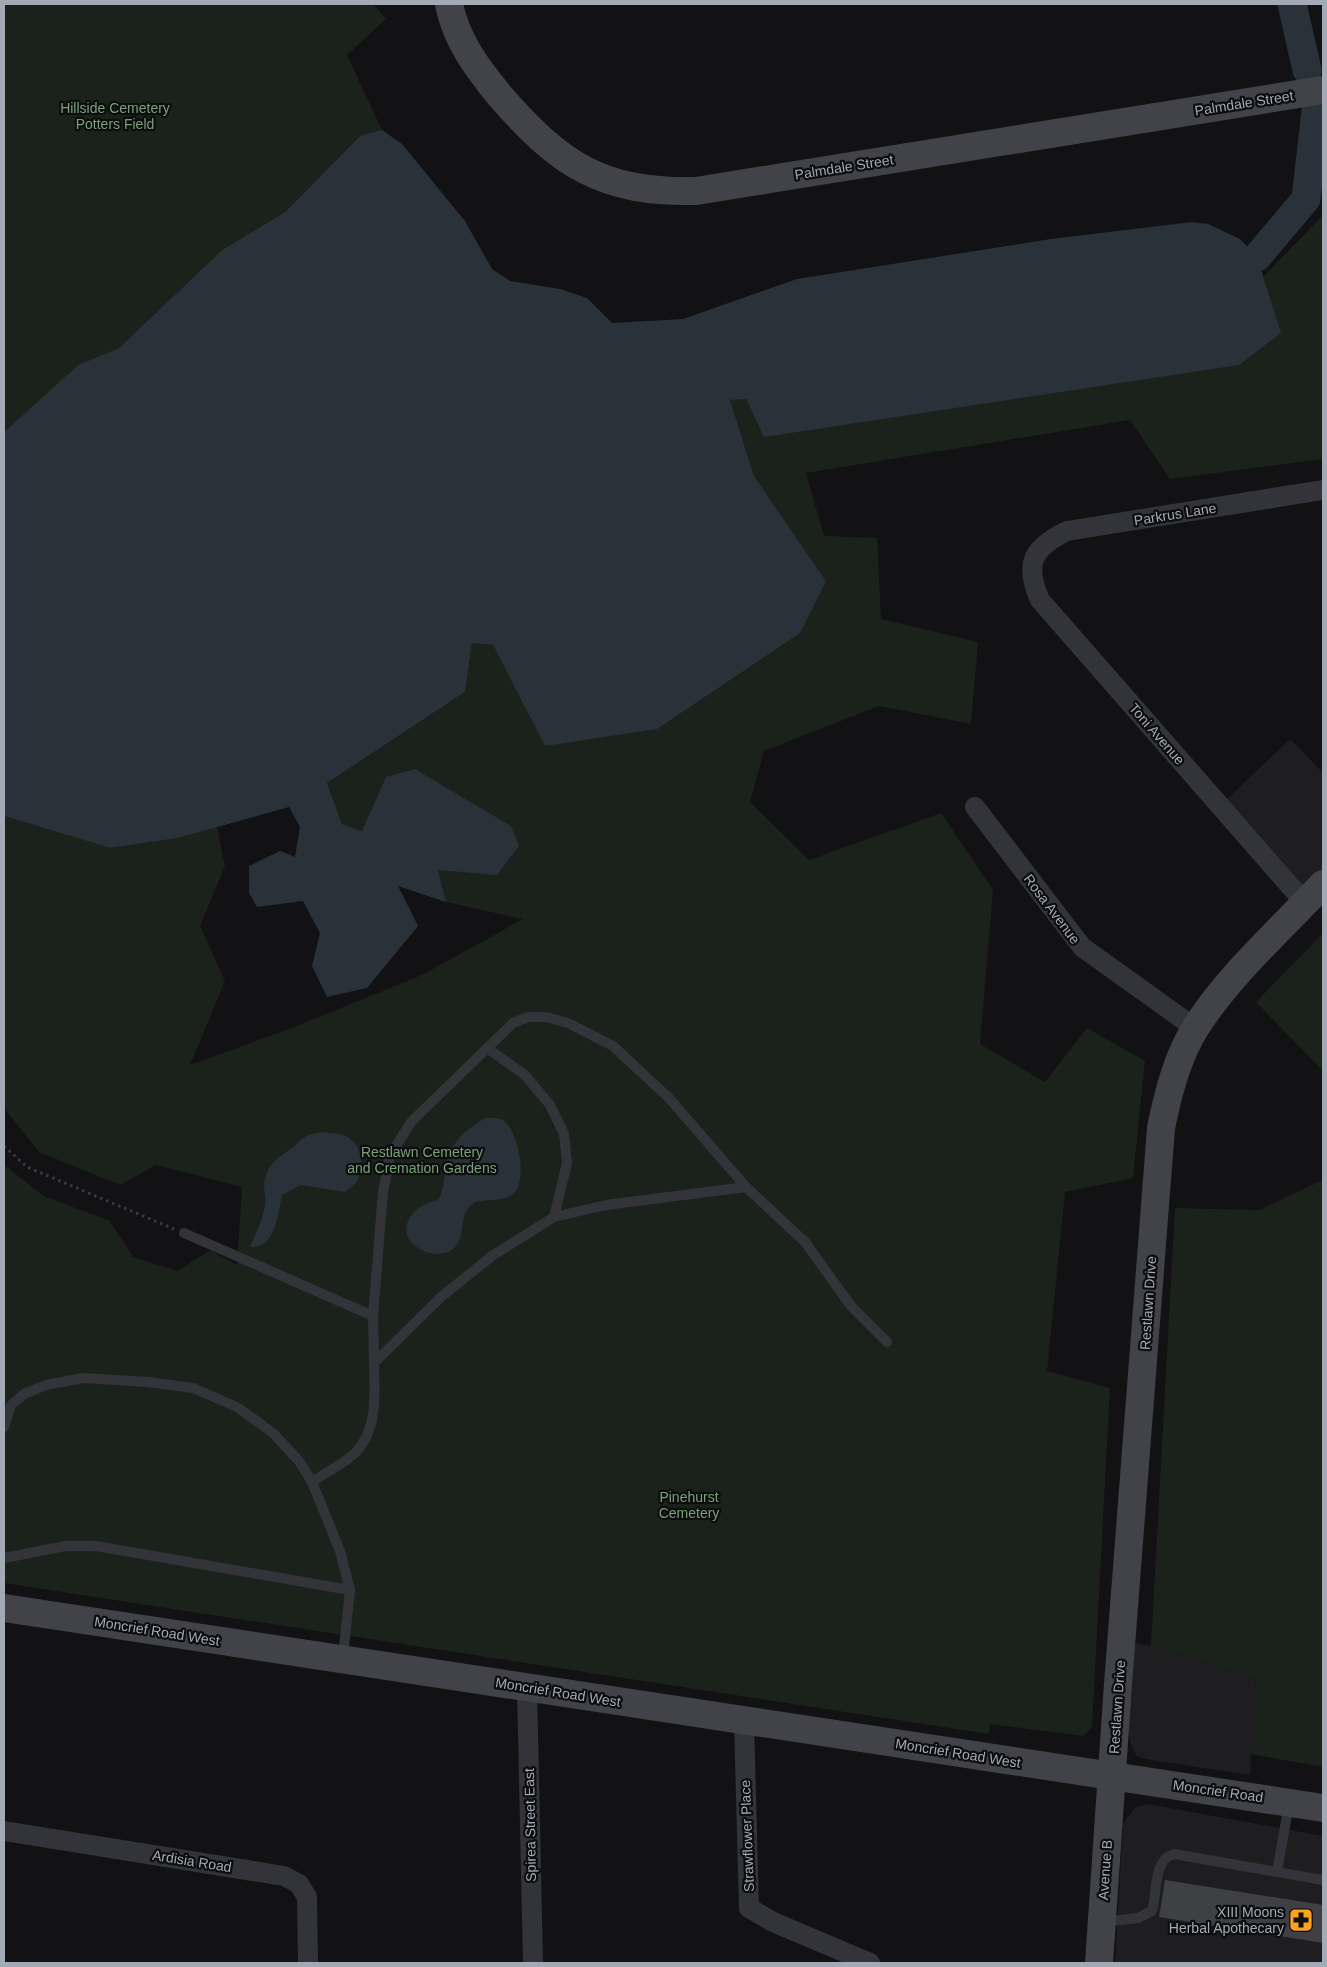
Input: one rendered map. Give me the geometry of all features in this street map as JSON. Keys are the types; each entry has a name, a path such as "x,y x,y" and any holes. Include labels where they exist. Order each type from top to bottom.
{"street":[{"name":"Palmdale Street","path":"449,4 458,33 483,76 527,127 549,147 571,163 613,182 666,192 696,191 1323,90"},
{"name":"Parkrus Lane","path":"1035,555 1047,540 1067,531 1323,490"},
{"name":"Toni Avenue","path":"1035,555 1032,568 1033,584 1040,600 1314,894"},
{"name":"Rosa Avenue","path":"974,807 1082,947 1195,1028"},
{"name":"Restlawn Drive","path":"1112,1776 1161,1128 1173,1079 1195,1028 1237,975 1314,894"},
{"name":"Moncrief Road West","path":"4,1608 1112,1776"},
{"name":"Spirea Street East","path":"527,1688 533,1963"},
{"name":"Strawflower Place","path":"744,1721 749,1908 772,1922 870,1963"},
{"name":"Moncrief Road","path":"1112,1776 1323,1808"},
{"name":"Avenue B","path":"1099,1963 1112,1776"},
{"name":"Ardisia Road","path":"4,1831 284,1876 299,1884 307,1897 308,1963"}],"lane":[{"path":"312,1482 355,1453 366,1436 373,1415 375,1398 373,1316 382,1192 390,1156 411,1122 513,1023 528,1017 546,1017 568,1022 613,1046 662,1091 746,1187 805,1242 851,1306 887,1342"},
{"path":"487,1048 525,1075 550,1106 564,1134 567,1163 554,1217"},
{"path":"374,1363 441,1297 492,1256 554,1217 606,1204 746,1187"},
{"path":"184,1233 373,1316"},
{"path":"4,1427 11,1405 24,1394 46,1385 83,1378 148,1382 193,1388 237,1407 273,1434 300,1461 312,1482 340,1551 350,1590 343,1660"},
{"path":"4,1558 65,1546 96,1546 350,1590"},
{"path":"1277,1872 1290,1802"},
{"path":"1102,1922 1138,1918 1152,1911 1160,1865 1167,1856 1174,1854 1323,1880"}],"path":[{"path":"4,1146 28,1167 184,1233"}],"shaded area":[{"path":"382,130 402,144 465,221 492,269 510,281 560,289 587,298 612,323 683,319 797,279 1051,239 1192,222 1208,224 1240,239 1257,257 1281,333 1239,365 764,437 746,399 730,400 754,476 826,581 800,633 657,729 545,746 493,645 472,643 465,692 327,783 342,824 362,831 386,777 415,769 511,826 519,846 497,875 438,870 446,902 398,886 418,926 367,988 327,997 312,966 320,933 303,901 257,907 249,893 249,866 280,851 295,857 300,827 289,807 178,838 110,848 4,816 4,432 78,365 119,348 222,250 285,212 361,135"},
{"path":"1290,739 1323,773 1323,869 1304,888 1226,800"},
{"path":"485,1118 495,1118 504,1121 514,1135 521,1169 518,1188 509,1197 475,1202 467,1210 457,1245 445,1253 428,1253 413,1244 408,1237 406,1230 409,1218 421,1207 438,1199 443,1186 447,1159 453,1146 468,1130"},
{"path":"322,1132 346,1136 356,1144 361,1156 361,1169 357,1181 345,1192 301,1185 282,1195 277,1220 270,1236 259,1246 250,1247 264,1211 264,1182 271,1165 304,1138"},
{"path":"1135,1643 1151,1646 1256,1678 1250,1775 1145,1759 1136,1755 1131,1745 1128,1728"},
{"path":"1148,1804 1323,1836 1323,1963 1115,1963 1123,1823 1136,1807"}],"green space":[{"name":"Hillside Cemetery Potters Field","path":"4,4 373,4 386,19 347,55 382,130 361,135 285,212 222,250 119,348 78,365 4,432"},
{"path":"1323,215 1323,459 1170,479 1130,420 806,473 824,536 877,538 881,619 978,642 971,724 879,706 764,751 750,802 809,860 941,813 993,890 980,1044 1045,1082 1087,1028 1145,1061 1133,1178 1065,1192 1047,1371 1110,1388 1092,1727 1083,1736 990,1724 989,1734 4,1583 4,1165 44,1196 110,1221 133,1257 178,1271 210,1250 237,1265 242,1187 156,1165 120,1185 39,1152 4,1108 4,816 110,848 178,838 217,827 225,866 200,926 225,981 190,1065 289,1029 422,975 523,919 446,902 437,870 386,778 363,831 342,824 327,783 465,692 472,642 493,645 545,746 826,581 754,476 730,400 1280,333 1263,277"},
{"path":"1323,933 1323,1071 1256,1002"},
{"path":"1323,1180 1323,1767 1251,1754 1256,1678 1151,1646 1175,1208 1259,1210"}],"building":[{"path":"1165,1880 1323,1905 1323,1943 1159,1917"}],"waterway":[{"path":"1292,4 1307,70"},
{"path":"1257,257 1306,199 1316,111"}],"place":[{"name":"XIII Moons Herbal Apothecary","path":"1301,1920"}],"park label":[{"name":"Restlawn Cemetery and Cremation Gardens","path":"422,1160"},
{"name":"Pinehurst Cemetery","path":"689,1505"}]}
